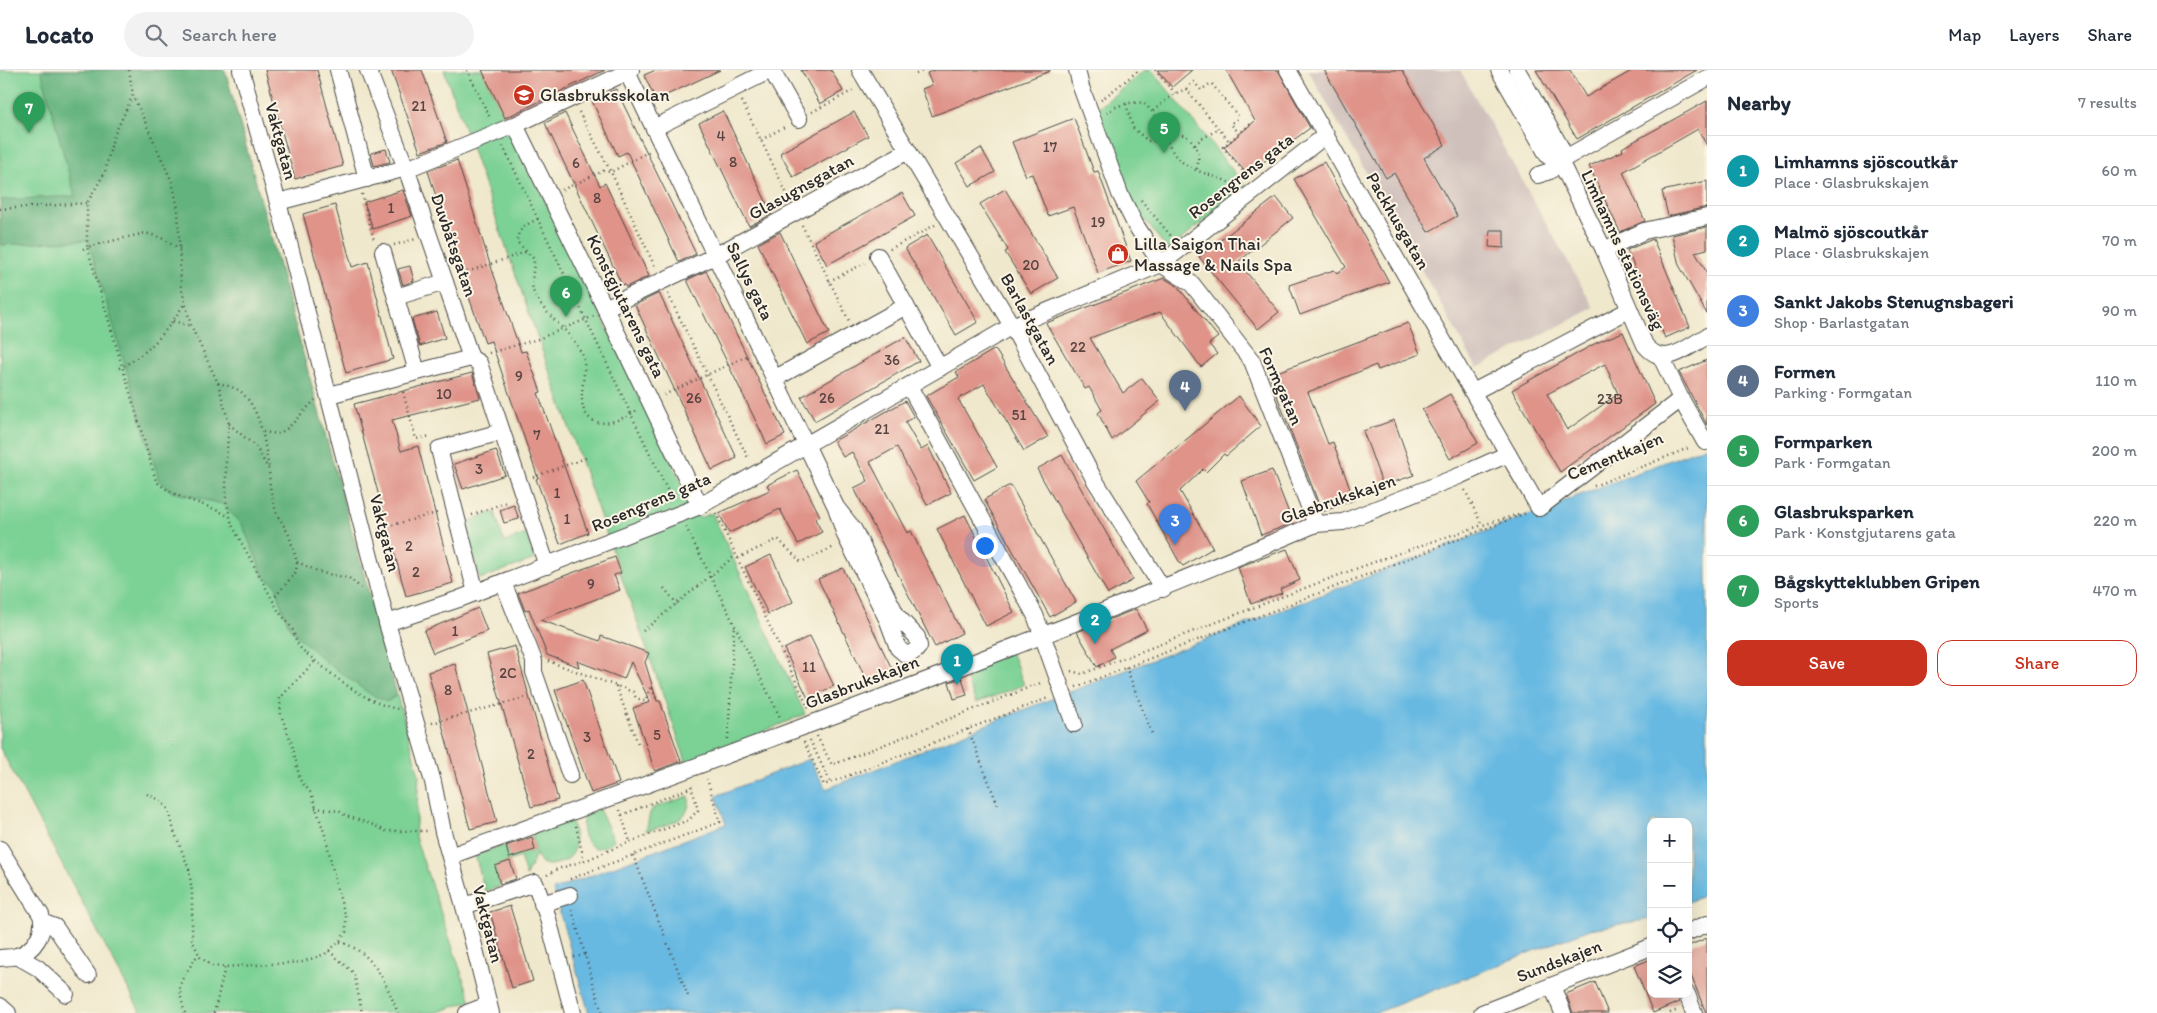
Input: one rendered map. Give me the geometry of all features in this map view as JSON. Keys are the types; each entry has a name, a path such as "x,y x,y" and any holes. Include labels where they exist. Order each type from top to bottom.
{"street":[{"name":"Vaktgatan","path":"241,70 278,202 387,623 433,782 442,828 464,906 479,1011"},
{"path":"338,70 363,180"},
{"name":"Duvbåtsgatan","path":"368,70 406,168 471,358 478,363 547,566"},
{"path":"654,128 771,70 799,119"},
{"name":"Barlastgatan","path":"860,70 1012,326 1094,479 1163,589"},
{"name":"Formgatan","path":"1077,70 1089,110 1120,194 1135,224 1161,264 1192,284 1252,361 1316,524"},
{"name":"Packhusgatan","path":"1288,70 1508,454"},
{"name":"Limhamns stationsväg","path":"1499,70 1548,156 1560,161"},
{"name":"Limhamns stationsväg","path":"1517,70 1561,148 1560,161 1604,250 1628,310 1645,345 1655,355 1660,357 1675,354 1707,336"},
{"path":"278,202 406,168 514,125 629,71"},
{"name":"Sallys gata","path":"629,71 654,128 836,507 847,540 888,621 898,648 905,654 910,654 919,646 917,637 897,616 854,530 836,507"},
{"path":"1538,175 1550,171 1560,161 1707,78"},
{"name":"Konstgjutarens gata","path":"514,125 651,401 705,503"},
{"name":"Rosengrens gata","path":"387,623 547,566 680,515 705,503 1012,326 1161,264 1326,135"},
{"name":"Glasugnsgatan","path":"605,308 716,256 908,151"},
{"path":"1604,250 1644,231 1707,217"},
{"path":"383,252 417,372"},
{"path":"878,256 940,368"},
{"path":"396,298 444,281"},
{"path":"774,379 906,306"},
{"path":"1473,392 1628,310"},
{"path":"1660,357 1681,399 1706,441"},
{"path":"329,396 471,358"},
{"path":"909,386 1035,615 1074,724"},
{"name":"Cementkajen","path":"1539,508 1681,399"},
{"path":"476,592 439,449 501,432"},
{"path":"1508,454 1539,508"},
{"name":"Glasbrukskajen","path":"450,856 727,754 802,729 1163,589 1316,524 1343,522 1508,454"},
{"path":"503,582 534,661 534,672 570,775"},
{"path":"0,849 41,915 44,923 41,935 33,946 18,956 0,958"},
{"path":"464,906 539,893 568,894"},
{"path":"539,893 573,1013"},
{"path":"44,923 55,927 88,975"},
{"path":"1692,930 1707,924"},
{"name":"Sundskajen","path":"1482,1013 1647,949"},
{"path":"18,956 38,968 66,994"},
{"path":"1552,986 1562,1013"},
{"path":"1688,998 1694,1013"},
{"path":"0,1006 8,1013"}],"path":[{"path":"129,70 133,95 172,182 178,208 181,286 191,326 218,383 229,424 226,500 230,517 240,542 273,599 278,612 292,628 297,643 302,650 361,694 386,707 414,713 428,724 541,693"},
{"path":"466,70 734,624 802,729 830,782"},
{"path":"916,74 925,70"},
{"path":"1089,110 1139,70"},
{"path":"1155,70 1175,93"},
{"path":"1153,111 1175,93 1186,89 1194,82 1201,90 1211,83 1239,117 1231,124 1239,134"},
{"path":"1186,89 1229,141"},
{"path":"133,95 113,138 105,172 87,203 85,248 156,481 173,495 216,508 230,517"},
{"path":"1106,115 1112,108 1136,102 1143,103 1153,111 1177,156 1196,171 1222,178 1253,192"},
{"path":"1126,104 1133,128 1148,141 1181,135 1195,145 1199,158 1196,171"},
{"path":"1252,122 1223,147 1253,192"},
{"path":"1195,145 1201,138 1219,128"},
{"path":"550,199 560,191 602,171 611,172 662,144"},
{"path":"363,180 375,245 383,252 390,246 429,236"},
{"path":"1138,196 1181,248"},
{"path":"0,209 87,203"},
{"path":"538,219 524,226 517,235 517,242 534,259 532,282 534,293 541,304 565,328 582,356 585,369 582,402 586,413 594,422 608,422 631,414 651,401 760,350"},
{"path":"85,248 144,233 160,237 180,249"},
{"path":"444,281 526,252"},
{"path":"121,367 144,353 162,337 186,302"},
{"path":"471,358 538,340 586,320 605,308"},
{"path":"173,321 191,326"},
{"path":"399,377 416,439 430,436 436,439 439,449"},
{"path":"218,383 239,390 252,405 263,432 270,487 276,512 288,536 297,562 296,572 273,599"},
{"path":"263,432 278,434 288,428 306,411 312,401 321,396 329,396"},
{"path":"229,424 256,447 269,470"},
{"name":"Cementkajen","path":"1586,489 1706,441"},
{"path":"377,529 456,515 520,489 586,458"},
{"path":"1458,476 1482,525"},
{"path":"705,503 737,557 802,729 804,741 824,785 1539,508"},
{"path":"1079,675 1348,573 1482,525 1539,508"},
{"path":"643,632 737,557 778,539 801,562 847,540"},
{"path":"297,562 322,573 349,578 363,589 381,596"},
{"path":"664,588 677,604"},
{"path":"727,754 734,624"},
{"path":"147,794 161,801 169,810 174,831 189,868 192,892 192,940 198,954 212,966 225,967 302,962 329,951 346,932 346,917 337,888 326,838 311,793 300,780 292,744 282,715 280,698 316,660"},
{"path":"534,661 543,660 633,692 636,698 644,701 651,686 656,698"},
{"path":"1126,667 1152,734"},
{"path":"802,729 832,765 1036,685"},
{"path":"616,686 639,746"},
{"path":"968,729 999,808"},
{"path":"539,893 555,870 584,861 689,820 698,810 686,769"},
{"path":"602,1013 568,894 633,855 720,822 705,779 714,776"},
{"path":"622,815 692,787"},
{"path":"616,795 630,842"},
{"path":"315,808 339,811 346,816 386,831 425,831 442,828"},
{"path":"572,812 584,861"},
{"path":"633,855 688,996"},
{"path":"339,942 351,946 380,971 398,1013"},
{"path":"329,951 354,973 362,1013"},
{"path":"185,1013 179,992 179,984 198,954"},
{"path":"573,958 585,954"},
{"path":"214,1013 225,967"}],"shaded area":[{"path":"1308,70 1460,70 1594,308 1477,368"}],"green space":[{"path":"0,70 225,70 419,775 415,837 471,1001 435,1013 141,1013 0,748"},
{"path":"41,70 225,70 397,695 387,702 370,694 326,662 291,630 283,611 276,585 264,577 242,524 222,504 172,492 159,480 88,240 0,245 0,200 75,196"},
{"path":"444,70 482,70 699,518 712,513 805,714 687,764"},
{"path":"1145,70 1152,70 1246,187 1168,250 1126,196 1093,112"},
{"path":"495,512 504,542 526,534 535,559 480,579 465,522"},
{"path":"1011,651 1024,685 976,703 963,670"},
{"path":"689,796 689,805 682,817 669,824 646,831 653,808"},
{"path":"599,809 614,840 605,847 594,848 587,841 582,828 585,814"},
{"path":"571,818 575,847 570,857 556,864 547,865 541,863 536,854 526,876 520,857 495,866 500,885 485,891 475,855 505,845 508,853 518,849 515,842 525,839 529,852 535,850 532,834"}],"water":[{"path":"1707,446 1707,894 1692,900 1692,818 1647,818 1647,920 1590,929 1376,1013 589,1013 553,890 726,824 716,796 809,759 826,789 1023,710"}],"building":[{"path":"265,70 317,70 343,166 295,179"},
{"path":"391,70 422,70 447,142 420,152"},
{"name":"Glasbruksskolan","path":"482,70 605,70 505,118"},
{"path":"656,70 720,70 656,100 644,75"},
{"path":"801,70 831,70 843,91 820,104"},
{"path":"935,70 1050,71 932,116 922,89 932,85 927,73"},
{"path":"1157,70 1192,70 1172,87"},
{"path":"1226,70 1278,70 1310,128 1247,174 1224,147 1255,121"},
{"path":"1324,70 1402,70 1445,145 1424,158 1457,216 1428,232 1394,173 1386,178"},
{"path":"1536,70 1570,70 1586,97 1633,70 1697,70 1577,139"},
{"path":"616,89 696,254 679,262 627,152 618,156 592,101"},
{"path":"1707,101 1707,146 1698,129 1623,172 1645,221 1620,232 1589,166 1623,151 1622,148"},
{"path":"723,111 772,214 749,226 699,123"},
{"path":"854,112 868,136 793,177 780,153"},
{"path":"565,113 600,186 605,183 649,276 626,287 624,284 622,285 545,123"},
{"path":"1074,118 1094,172 1098,171 1131,261 1098,273 1073,207 1048,216 1032,174 1026,176 1012,142"},
{"path":"981,148 995,172 970,186 956,163"},
{"path":"386,149 390,162 374,166 371,153"},
{"path":"457,160 489,261 521,352 526,351 541,392 538,393 588,533 560,544 536,479 538,478 491,341 485,343 428,171"},
{"path":"1324,162 1389,282 1300,315 1289,285 1334,270 1337,273 1346,267 1294,179"},
{"path":"1707,181 1707,207 1668,216 1662,191"},
{"path":"1005,189 1058,278 1031,294 1005,252 1008,250 980,204"},
{"path":"403,190 412,216 373,229 364,202"},
{"path":"902,193 915,216 827,265 814,241"},
{"path":"1276,197 1293,218 1238,262 1279,312 1258,329 1199,257"},
{"path":"335,205 352,267 368,262 393,359 346,373 303,214"},
{"path":"1707,227 1707,249 1695,252 1707,273 1707,314 1679,265 1672,235"},
{"path":"1490,230 1504,230 1504,248 1489,247"},
{"path":"780,232 829,333 807,344 758,244"},
{"path":"927,235 978,322 956,335 905,248"},
{"path":"1653,239 1690,327 1665,338 1627,250"},
{"path":"410,266 414,281 403,285 398,269"},
{"path":"706,271 785,435 767,444 687,280"},
{"path":"1164,278 1177,286 1218,337 1209,344 1217,354 1201,367 1160,312 1090,338 1123,393 1142,378 1160,401 1112,440 1098,413 1102,410 1089,387 1085,389 1046,323"},
{"path":"659,293 737,458 712,470 635,305"},
{"path":"437,312 445,338 420,346 412,319"},
{"path":"1408,323 1420,354 1378,370 1376,365 1308,392 1328,444 1333,442 1354,500 1322,512 1269,375"},
{"path":"1623,332 1655,404 1560,472 1512,390 1596,343","holes":["1605,364 1618,394 1567,430 1547,394"]},
{"path":"905,337 919,361 815,421 801,397"},
{"path":"995,349 1048,437 1024,451 984,384 958,399 997,467 974,480 926,396 959,377 956,372"},
{"path":"1707,360 1707,425 1679,372"},
{"path":"472,373 480,398 392,420 401,451 418,446 453,583 406,596 354,404"},
{"path":"1450,394 1478,443 1450,459 1422,410"},
{"path":"1239,396 1261,426 1226,456 1224,454 1206,472 1203,469 1180,491 1213,548 1183,566 1147,504 1149,502 1136,481"},
{"path":"905,401 914,417 905,422 921,450 928,446 951,493 927,505 897,447 870,462 907,533 911,531 962,633 935,647 854,488 868,481 852,452 843,457 834,441"},
{"path":"1394,420 1414,475 1383,486 1363,431"},
{"path":"496,450 505,475 463,489 454,464"},
{"path":"1062,455 1133,580 1108,594 1037,469"},
{"path":"797,470 820,516 815,519 822,532 798,544 780,509 729,533 719,513 770,490 767,485"},
{"path":"1272,470 1293,523 1261,535 1242,481"},
{"path":"1011,486 1076,602 1050,617 985,501 985,499"},
{"path":"514,505 519,519 504,523 500,510"},
{"path":"965,515 1014,612 986,626 937,529"},
{"path":"1287,549 1300,580 1280,589 1282,593 1251,604 1238,567"},
{"path":"771,555 793,602 768,614 745,567"},
{"path":"615,557 621,573 614,575 620,590 540,620 600,641 601,636 649,653 645,662 657,701 660,701 681,761 655,771 633,708 650,702 631,662 624,679 577,661 579,667 547,655 529,609 525,611 518,593"},
{"path":"843,568 893,671 868,683 818,579"},
{"path":"478,608 487,631 433,653 424,631"},
{"path":"1136,609 1147,630 1110,649 1114,657 1097,667 1077,632"},
{"path":"810,636 834,686 808,698 784,649"},
{"path":"515,646 558,800 531,807 487,654"},
{"path":"455,664 497,822 470,829 428,672"},
{"path":"962,678 967,695 954,699 949,682"},
{"path":"583,680 619,783 591,793 555,690"},
{"path":"532,837 535,850 509,858 506,846"},
{"path":"510,861 516,879 500,884 495,866"},
{"path":"510,906 533,981 512,988 490,912"},
{"path":"1707,938 1707,1013 1692,978 1692,944"},
{"path":"1647,961 1647,998 1678,998 1679,1002 1653,1013 1634,966"},
{"path":"1595,982 1608,1013 1573,1013 1566,994"}],"place":[{"name":"Glasbruksskolan","path":"524,95"},
{"name":"Bågskytteklubben Gripen","path":"29,133"},
{"name":"Formparken","path":"1164,153"},
{"name":"Lilla Saigon Thai Massage & Nails Spa","path":"1118,254"},
{"name":"Glasbruksparken","path":"566,317"},
{"name":"Formen","path":"1185,411"},
{"name":"Sankt Jakobs Stenugnsbageri","path":"1175,545"},
{"name":"Malmö sjöscoutkår","path":"1095,644"},
{"name":"Limhamns sjöscoutkår","path":"957,685"}]}
